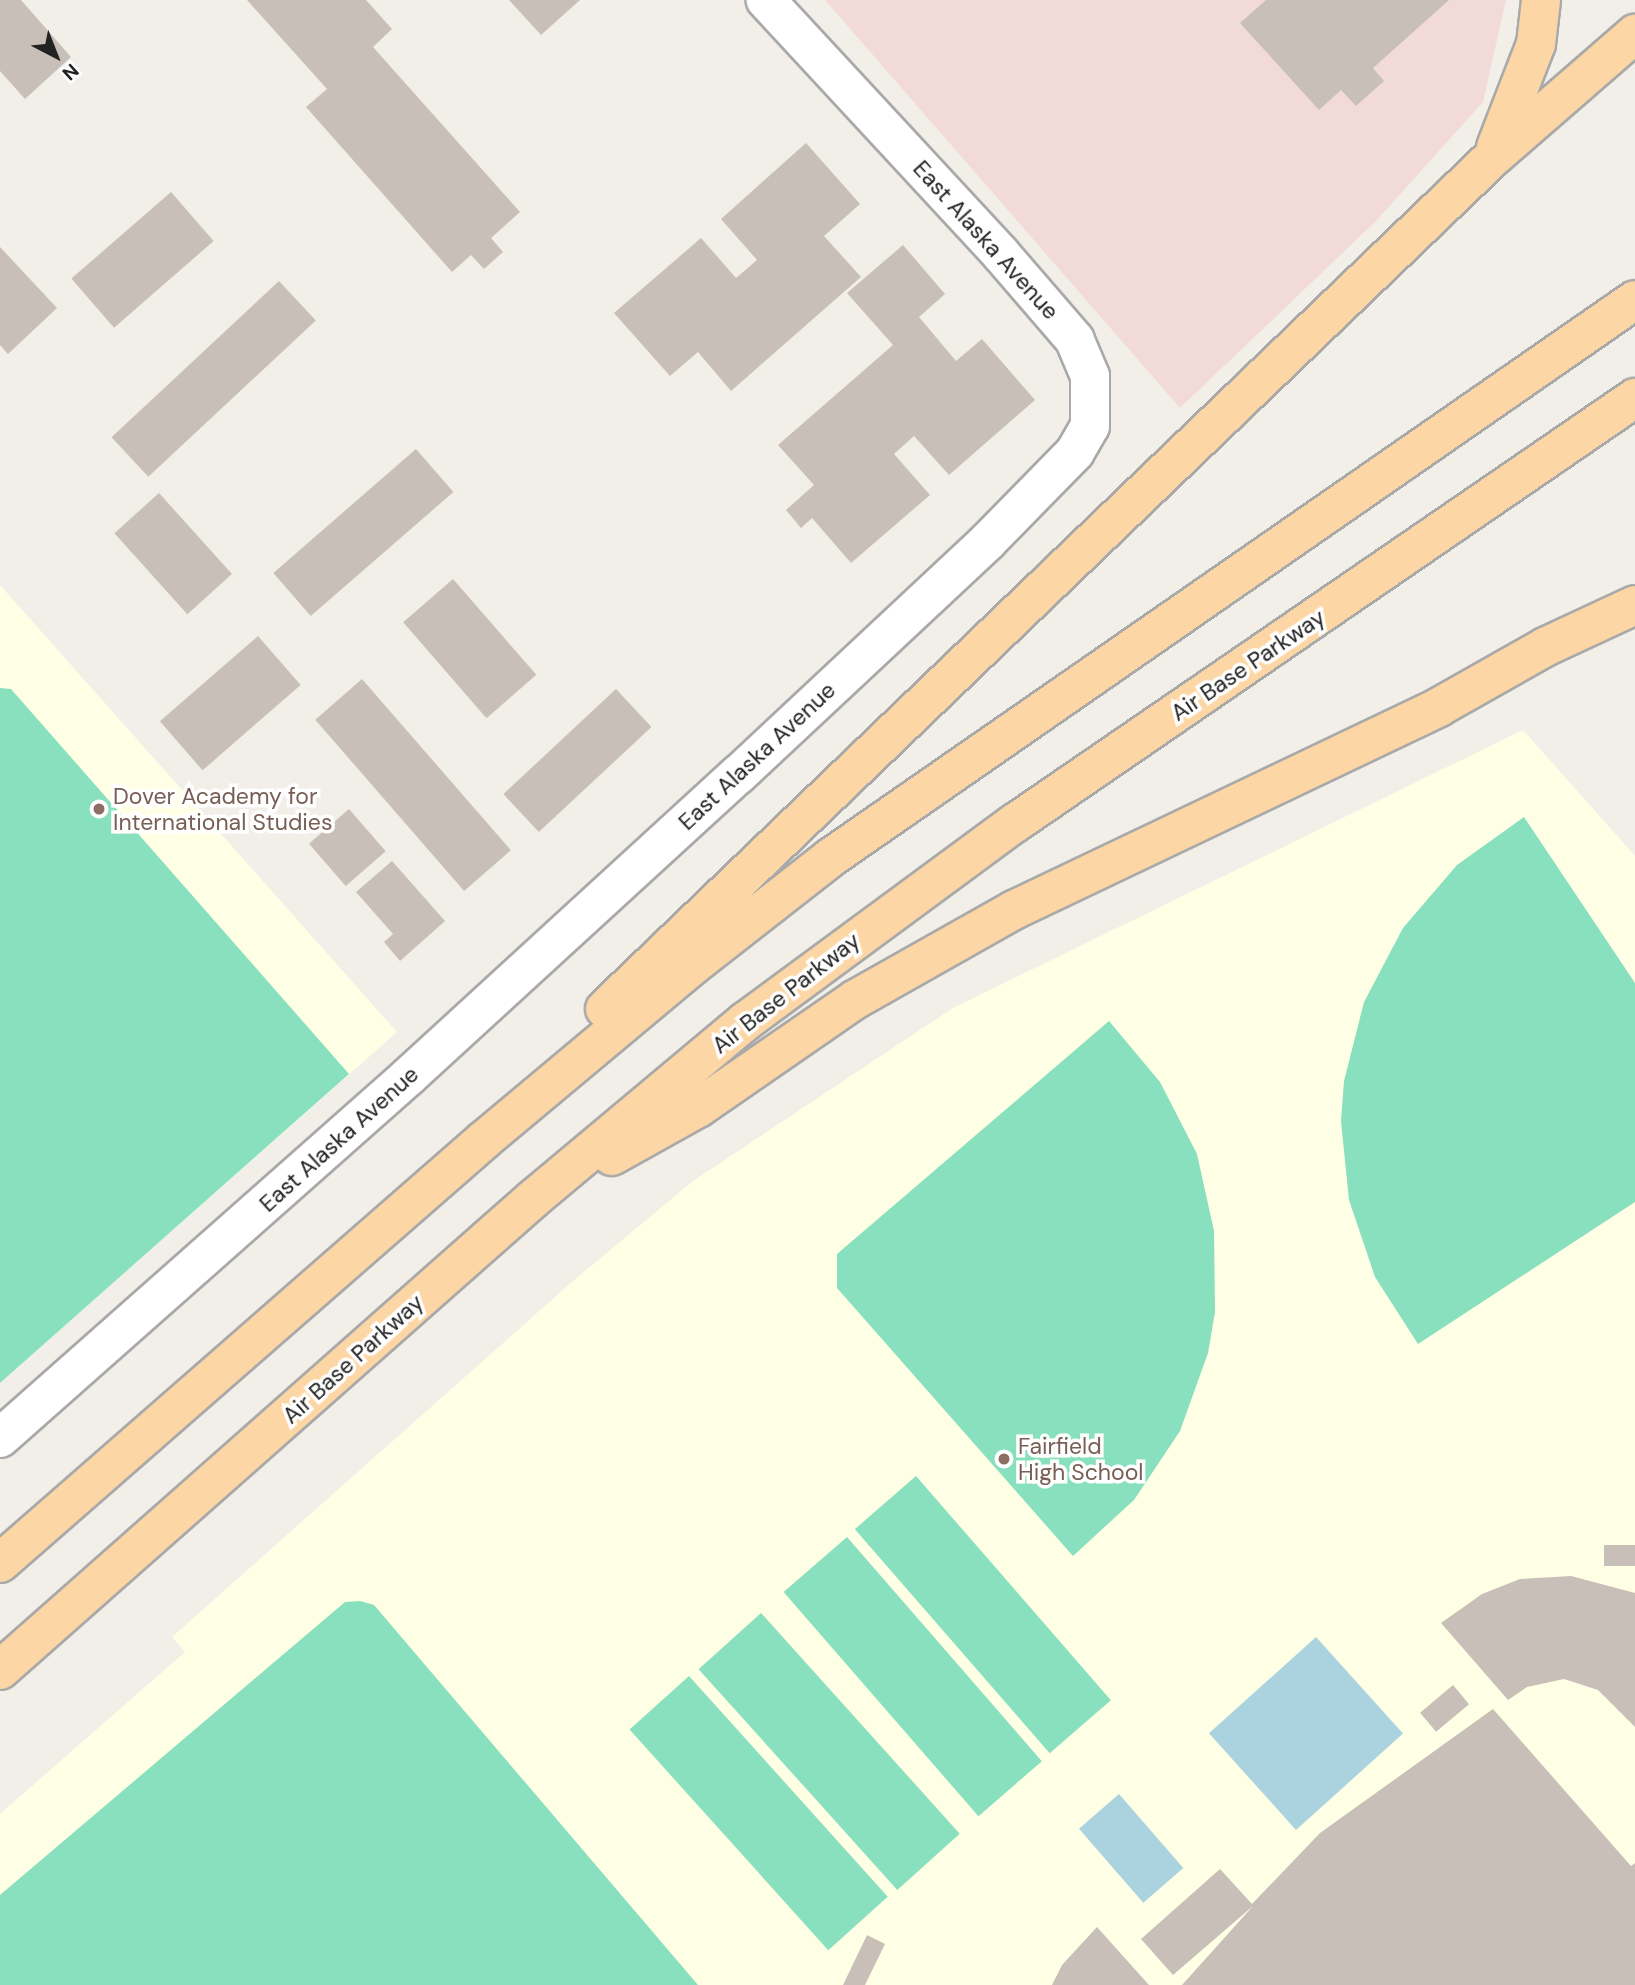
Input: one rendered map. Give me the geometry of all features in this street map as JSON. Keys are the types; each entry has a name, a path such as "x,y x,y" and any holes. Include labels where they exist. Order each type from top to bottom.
{"main road":[{"path":"1491,159 1536,44 1541,0"},
{"path":"484,1140 617,997 1491,159 1635,34"},
{"path":"0,1563 484,1140 692,966 830,858 1635,300"},
{"name":"Air Base Parkway","path":"0,1670 533,1199 746,1021 902,905 1635,398"},
{"path":"533,1199 698,1108 856,999 991,922 1438,707 1545,647 1635,605"}],"street":[{"name":"East Alaska Avenue","path":"0,1438 409,1076 728,785 987,542 1075,452 1090,426 1090,376 1075,340 766,0"}],"shaded area":[{"path":"825,0 1506,0 1483,102 1376,221 1180,408"},
{"name":"Dover Academy for International Studies","path":"0,585 397,1032 0,1383"},
{"name":"Fairfield High School","path":"1523,730 1635,856 1635,1985 0,1985 0,1814 185,1652 172,1637 573,1281 693,1181 953,1008"}],"green space":[{"name":"Dover Academy for International Studies","path":"0,688 11,689 349,1074 0,1383"},
{"path":"1524,817 1635,983 1635,1202 1418,1344 1375,1277 1349,1200 1341,1121 1344,1081 1364,1002 1403,928 1457,865"},
{"path":"1109,1021 1160,1082 1197,1154 1214,1231 1215,1312 1208,1353 1180,1431 1134,1500 1073,1556 837,1288 837,1254"},
{"path":"916,1476 1111,1700 1050,1753 855,1529"},
{"path":"847,1537 1042,1761 978,1816 784,1592"},
{"path":"360,1601 374,1605 698,1985 0,1985 0,1895 345,1602"},
{"path":"761,1613 960,1834 897,1890 699,1669"},
{"path":"689,1676 888,1897 828,1950 630,1730"}],"water":[{"path":"1316,1637 1403,1734 1296,1830 1209,1733"},
{"path":"1119,1794 1183,1868 1143,1903 1079,1829"}],"building":[{"path":"0,0 21,0 71,57 25,99 0,71"},
{"path":"247,0 366,0 392,29 373,47 520,212 491,238 503,252 484,269 471,255 452,272 306,107 327,89"},
{"path":"509,0 580,0 541,35"},
{"path":"1266,0 1449,0 1373,68 1384,81 1356,106 1341,90 1319,110 1240,23"},
{"path":"806,143 860,204 824,236 861,277 731,391 698,352 670,376 614,313 701,238 736,278 757,260 721,219"},
{"path":"171,192 214,241 114,328 71,279"},
{"path":"903,245 945,294 919,317 956,361 982,339 1035,400 949,475 914,436 894,454 930,495 851,563 812,518 801,528 786,510 814,485 778,445 893,345 847,293"},
{"path":"0,247 57,308 8,354 0,345"},
{"path":"279,281 316,320 148,477 112,437"},
{"path":"416,449 453,492 311,616 273,573"},
{"path":"159,493 232,574 187,614 114,533"},
{"path":"453,579 536,675 487,718 403,622"},
{"path":"258,636 301,685 203,770 160,721"},
{"path":"362,679 511,850 464,891 315,720"},
{"path":"616,689 651,727 539,832 503,794"},
{"path":"349,809 386,851 346,886 309,844"},
{"path":"392,861 445,921 400,961 384,942 393,934 356,892"},
{"path":"1604,1545 1635,1545 1635,1566 1604,1566"},
{"path":"1571,1576 1635,1593 1635,1727 1598,1690 1564,1679 1527,1687 1508,1700 1441,1623 1482,1594 1520,1579"},
{"path":"1453,1685 1469,1704 1436,1732 1420,1713"},
{"path":"1493,1709 1631,1866 1635,1863 1635,1985 1182,1985 1253,1906 1173,1975 1141,1939 1220,1869 1252,1904 1320,1833"},
{"path":"1097,1927 1149,1985 1052,1985 1062,1965"},
{"path":"867,1935 885,1944 865,1985 843,1985"}],"place":[{"name":"Dover Academy for International Studies","path":"99,809"},
{"name":"Fairfield High School","path":"1004,1459"}]}
